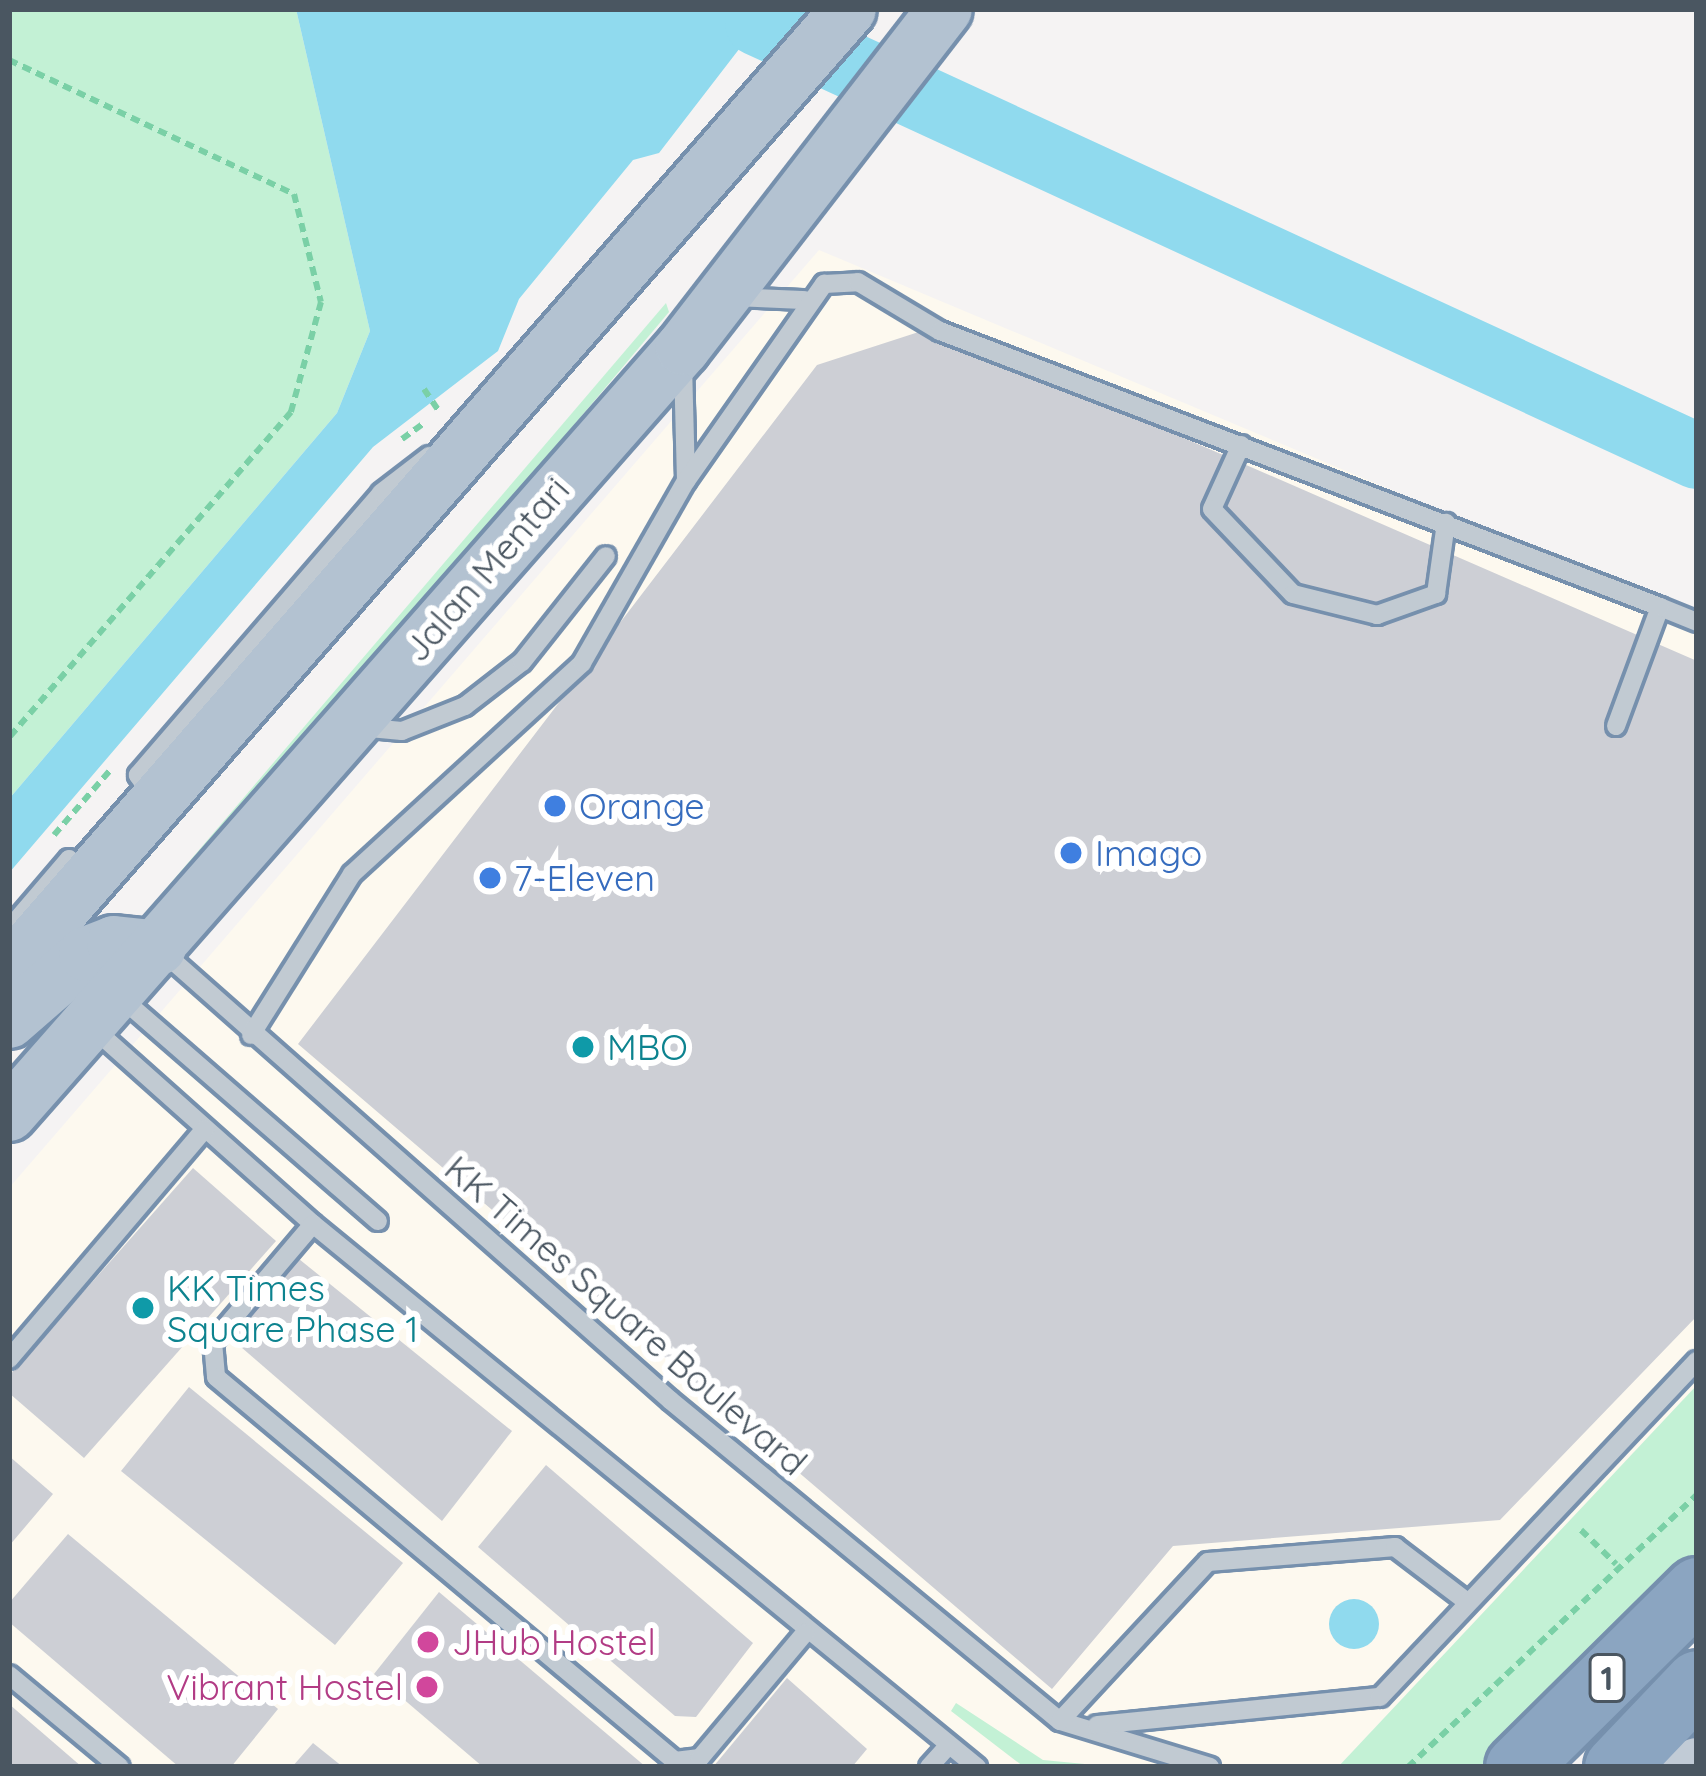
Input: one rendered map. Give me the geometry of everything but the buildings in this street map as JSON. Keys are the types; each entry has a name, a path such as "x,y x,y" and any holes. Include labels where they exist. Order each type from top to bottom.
{"highway":[{"name":"1","path":"1517,1767 1697,1589"},
{"name":"1","path":"1616,1767 1697,1682"},
{"path":"1666,1767 1697,1738"}],"main road":[{"path":"9,970 154,797 587,320 849,9"},
{"name":"Jalan Mentari","path":"9,1114 355,726 490,557 683,348 944,9"},
{"path":"9,1021 86,955 114,943 159,948"}],"street":[{"path":"1684,1767 1697,1762"}],"lane":[{"path":"251,1035 352,874 582,663 686,481 805,300 824,284 858,282 940,331 1697,622"},
{"path":"723,295 805,300"},
{"path":"683,348 686,481"},
{"path":"1241,446 1212,508 1293,594 1377,614 1436,594 1446,523"},
{"path":"355,726 402,731 465,706 522,662 606,556"},
{"path":"1616,726 1660,607"},
{"path":"9,928 69,859 84,873"},
{"name":"KK Times Square Boulevard","path":"159,948 251,1035 1060,1721"},
{"path":"101,1008 205,1130 805,1633 946,1748 977,1767"},
{"path":"101,1008 378,1221"},
{"path":"9,1359 205,1130"},
{"path":"313,1223 213,1342 216,1377 657,1746 675,1761 700,1758 805,1633"},
{"path":"1092,1726 1380,1697 1697,1361"},
{"path":"1060,1721 1208,1562 1395,1547 1466,1601"},
{"path":"9,1675 120,1767"},
{"path":"1060,1721 1092,1726 1210,1767"},
{"path":"929,1767 946,1748"}],"path":[{"path":"9,60 294,194 321,302 291,412 9,738"},
{"path":"424,389 440,413"},
{"path":"1408,1767 1616,1564 1697,1495"},
{"path":"1581,1530 1616,1564"}],"shaded area":[{"name":"Imago","path":"819,250 1697,618 1697,1385 1338,1767 9,1767 9,1188"}],"green space":[{"path":"9,9 296,9 370,331 337,413 9,799"},
{"path":"666,303 669,312 298,753 143,932 134,926"},
{"path":"1697,1385 1697,1562 1494,1767 1338,1767"},
{"path":"956,1703 1043,1760 1116,1767 1024,1767 951,1711"}],"water":[{"path":"296,9 770,9 659,153 633,160 519,299 498,351 373,447 9,873 9,799 337,413 370,331"},
{"path":"1354,1599 1372,1606 1379,1624 1372,1642 1354,1649 1336,1642 1329,1624 1336,1606"}],"waterway":[{"path":"758,23 1697,456"}],"place":[{"name":"Orange","path":"555,806"},
{"name":"Imago","path":"1071,853"},
{"name":"7-Eleven","path":"490,878"},
{"name":"MBO","path":"583,1047"},
{"name":"KK Times Square Phase 1","path":"143,1308"},
{"name":"JHub Hostel","path":"428,1642"},
{"name":"Vibrant Hostel","path":"427,1687"}]}
